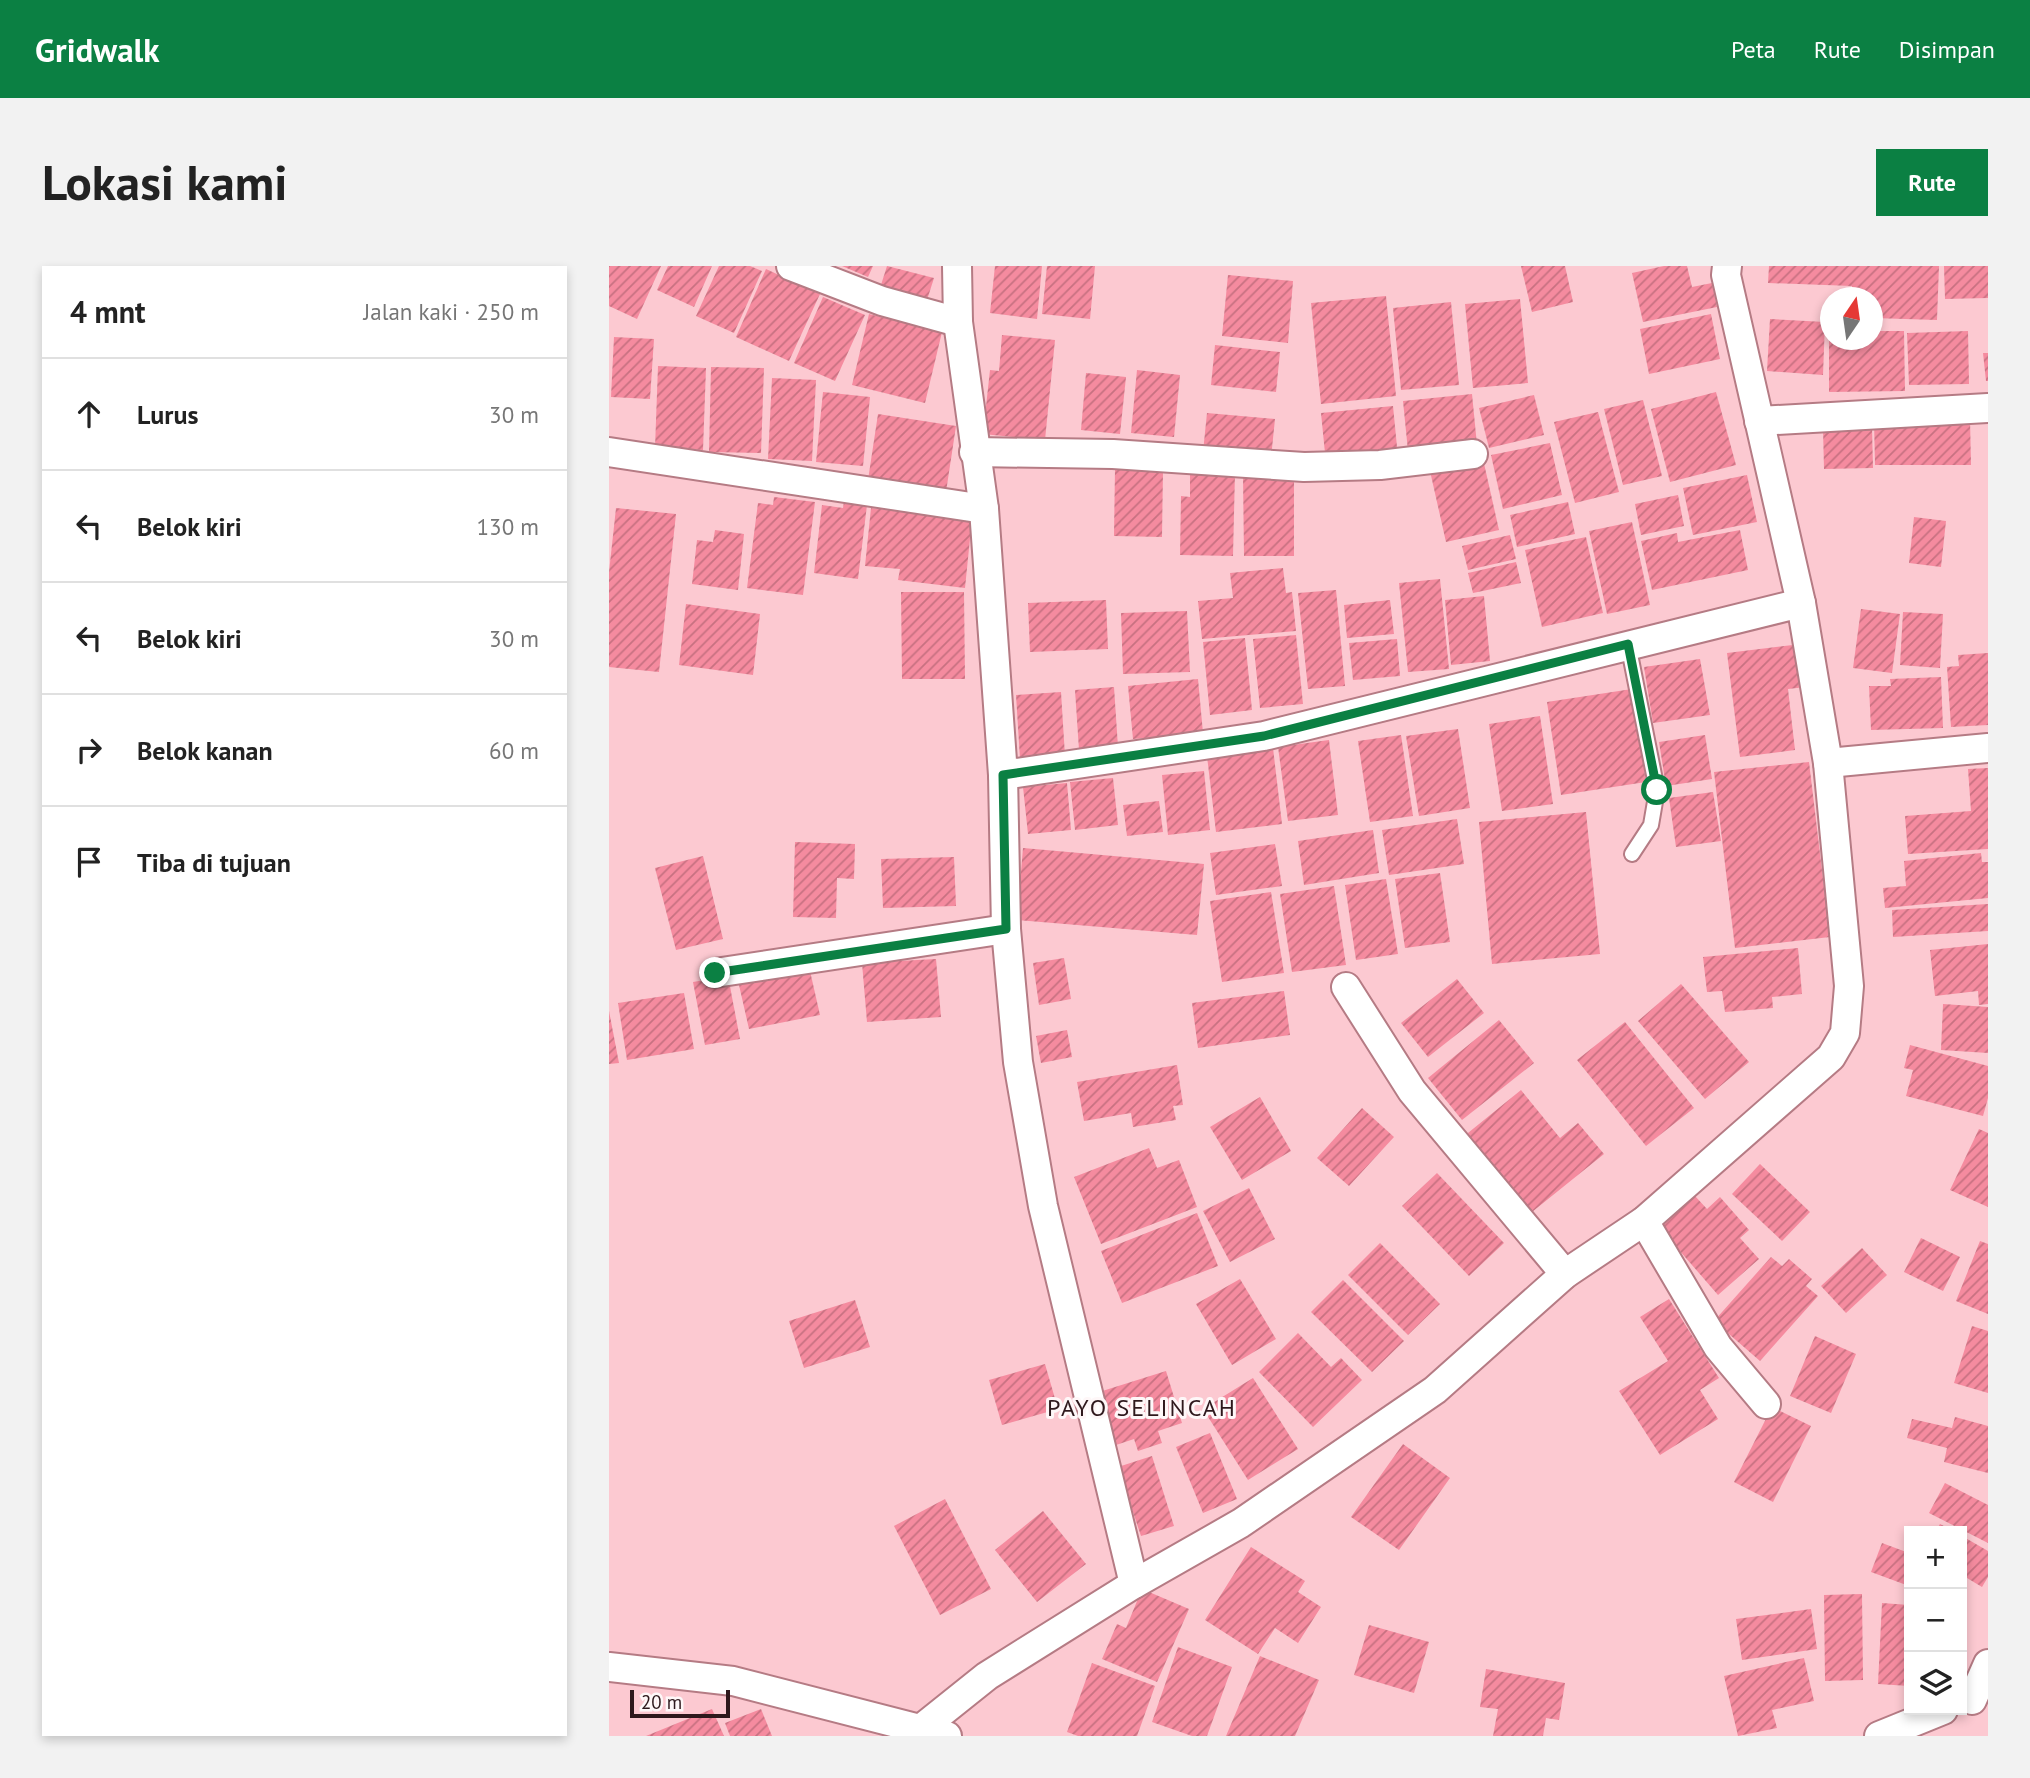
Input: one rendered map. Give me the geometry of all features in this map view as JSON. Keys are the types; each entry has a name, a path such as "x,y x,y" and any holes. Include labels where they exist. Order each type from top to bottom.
{"street":[{"path":"791,266 882,301 958,322"},
{"path":"957,266 958,322 983,509 1003,775 1006,929 1018,1062 1044,1206 1134,1584"},
{"path":"609,1667 733,1681 935,1732 987,1676 1134,1584 1241,1523 1435,1390 1565,1274 1644,1221 1831,1057 1845,1033 1849,986 1828,763 1801,603 1726,275 1727,266"},
{"path":"1759,421 1988,408"},
{"path":"609,452 983,509"},
{"path":"974,452 1113,454 1304,467 1380,465 1473,454"},
{"path":"1003,775 1264,736 1801,603"},
{"path":"1828,763 1988,748"},
{"path":"715,973 1006,929"},
{"path":"1346,987 1412,1091 1565,1274"},
{"path":"1644,1221 1718,1347 1766,1404"},
{"path":"1974,1701 1988,1664"},
{"path":"1879,1736 1931,1715"}],"lane":[{"path":"1628,644 1657,790 1651,825 1632,854"}],"building":[{"path":"609,266 661,266 637,319 609,306"},
{"path":"668,266 712,266 694,307 657,290"},
{"path":"719,266 750,266 762,271 734,333 696,316"},
{"path":"842,266 873,266 868,277"},
{"path":"887,266 934,278 927,300 881,285"},
{"path":"995,266 1042,266 1037,319 990,313"},
{"path":"1047,266 1095,266 1090,319 1042,314"},
{"path":"1521,266 1565,266 1573,302 1532,312"},
{"path":"1664,266 1687,266 1692,287 1712,283 1717,307 1643,322 1632,273"},
{"path":"1769,266 1939,266 1937,320 1883,318 1883,287 1768,283"},
{"path":"1944,266 1988,266 1988,298 1945,299"},
{"path":"766,269 820,294 789,361 736,337"},
{"path":"1228,275 1293,281 1288,343 1222,336"},
{"path":"1386,296 1396,396 1321,404 1311,303"},
{"path":"823,297 865,315 835,381 794,363"},
{"path":"1520,299 1528,383 1473,388 1465,304"},
{"path":"1451,302 1459,385 1401,390 1393,308"},
{"path":"869,314 942,332 925,403 852,385"},
{"path":"1711,314 1720,359 1649,374 1640,329"},
{"path":"1770,319 1820,322 1820,350 1824,350 1823,375 1767,371"},
{"path":"1883,331 1904,331 1905,391 1829,392 1829,350 1883,350"},
{"path":"1968,331 1969,384 1909,385 1907,333"},
{"path":"1002,335 1055,340 1045,440 983,434 990,370 999,371"},
{"path":"614,337 654,339 650,399 611,397"},
{"path":"1215,345 1280,352 1276,392 1211,385"},
{"path":"1983,353 1988,353 1988,381 1986,381"},
{"path":"658,366 706,368 703,450 655,448"},
{"path":"711,367 764,368 761,453 709,452"},
{"path":"1137,370 1180,375 1174,437 1131,433"},
{"path":"1086,373 1126,377 1120,434 1081,430"},
{"path":"772,378 816,380 812,461 768,459"},
{"path":"823,392 870,397 863,466 816,462"},
{"path":"1716,392 1736,465 1670,482 1651,409"},
{"path":"1472,394 1477,445 1408,451 1403,401"},
{"path":"1534,395 1544,435 1489,448 1479,408"},
{"path":"1643,400 1662,476 1623,485 1604,409"},
{"path":"1393,406 1398,457 1326,463 1321,413"},
{"path":"1598,412 1619,492 1575,503 1554,422"},
{"path":"1207,413 1275,419 1271,458 1203,452"},
{"path":"878,414 956,426 946,492 868,480"},
{"path":"1970,419 1971,465 1875,465 1874,420"},
{"path":"1872,427 1873,468 1824,469 1823,428"},
{"path":"1550,443 1562,495 1503,509 1491,455"},
{"path":"1483,459 1499,530 1446,542 1430,471"},
{"path":"1115,469 1163,470 1162,537 1114,536"},
{"path":"1190,471 1235,472 1233,556 1180,555 1181,496 1190,497"},
{"path":"1243,475 1294,475 1294,556 1244,556"},
{"path":"1747,475 1757,522 1693,535 1683,488"},
{"path":"1678,495 1684,526 1641,535 1635,504"},
{"path":"774,497 815,502 803,595 747,588 758,503 773,505"},
{"path":"844,501 867,505 858,579 814,573 822,505 843,508"},
{"path":"1568,502 1575,534 1517,547 1510,515"},
{"path":"616,508 676,514 659,672 609,667 609,572"},
{"path":"871,508 972,519 965,588 898,580 900,569 865,566"},
{"path":"1914,517 1946,521 1941,567 1909,563"},
{"path":"1632,522 1650,605 1607,614 1589,531"},
{"path":"715,530 744,534 738,590 692,584 697,540 713,542"},
{"path":"1740,530 1748,570 1652,590 1641,541 1677,533 1678,542"},
{"path":"1510,535 1516,559 1468,570 1462,546"},
{"path":"1586,537 1603,613 1542,627 1525,550"},
{"path":"1516,562 1521,583 1473,593 1468,573"},
{"path":"1283,568 1286,593 1292,592 1296,631 1202,639 1198,601 1233,598 1230,573"},
{"path":"1440,579 1449,669 1408,672 1399,583"},
{"path":"1336,590 1345,686 1308,689 1298,593"},
{"path":"901,592 964,592 965,679 902,679"},
{"path":"1484,596 1490,661 1451,665 1445,600"},
{"path":"1106,600 1108,649 1030,652 1028,603"},
{"path":"1390,600 1394,634 1347,638 1344,605"},
{"path":"686,604 760,614 753,675 679,665"},
{"path":"1861,609 1900,614 1892,673 1853,668"},
{"path":"1187,611 1190,672 1123,674 1121,613"},
{"path":"1903,612 1943,614 1940,668 1900,665"},
{"path":"1296,635 1303,704 1260,708 1253,639"},
{"path":"1245,638 1252,710 1210,715 1203,642"},
{"path":"1397,639 1400,676 1353,680 1349,643"},
{"path":"1801,644 1806,687 1788,689 1795,750 1740,757 1727,653"},
{"path":"1988,653 1988,725 1951,727 1947,667 1959,666 1958,655"},
{"path":"1700,659 1710,715 1653,723 1644,667"},
{"path":"1941,677 1943,728 1871,730 1869,686 1891,686 1890,679"},
{"path":"1198,679 1203,733 1133,739 1128,686"},
{"path":"1114,687 1118,747 1079,750 1075,690"},
{"path":"1632,689 1646,782 1561,795 1547,702"},
{"path":"1061,692 1065,756 1020,759 1016,695"},
{"path":"1540,716 1553,804 1502,811 1489,724"},
{"path":"1458,729 1470,808 1419,816 1406,736"},
{"path":"1401,735 1413,816 1370,822 1358,741"},
{"path":"1705,735 1712,779 1666,786 1659,742"},
{"path":"1329,740 1338,815 1288,821 1278,747"},
{"path":"1273,748 1282,824 1216,832 1207,756"},
{"path":"1809,762 1830,937 1735,948 1714,772"},
{"path":"1988,768 1988,849 1908,854 1905,816 1971,811 1968,769"},
{"path":"1204,771 1210,830 1168,835 1162,775"},
{"path":"1113,778 1118,825 1075,830 1070,782"},
{"path":"1067,783 1071,830 1028,834 1023,787"},
{"path":"1713,792 1721,841 1676,847 1669,798"},
{"path":"1159,801 1163,832 1127,836 1123,805"},
{"path":"1586,812 1600,954 1492,964 1479,822"},
{"path":"1457,819 1464,864 1389,875 1382,830"},
{"path":"1373,830 1379,873 1304,885 1298,841"},
{"path":"795,842 855,844 854,879 837,878 836,918 793,917"},
{"path":"1275,844 1282,886 1216,895 1210,853"},
{"path":"1023,848 1204,864 1197,935 1017,920"},
{"path":"1981,853 1982,862 1988,862 1988,898 1885,908 1883,888 1906,886 1904,861"},
{"path":"703,856 723,939 676,950 655,868"},
{"path":"954,857 956,906 883,908 881,859"},
{"path":"1440,873 1450,942 1405,948 1395,879"},
{"path":"1386,879 1398,954 1356,960 1345,885"},
{"path":"1334,886 1346,965 1292,972 1280,894"},
{"path":"1271,892 1284,973 1222,982 1210,901"},
{"path":"1988,904 1988,931 1893,937 1892,910"},
{"path":"1988,944 1988,1004 1979,1005 1978,991 1935,996 1930,950"},
{"path":"1798,948 1802,994 1772,997 1773,1008 1725,1012 1722,991 1707,992 1703,957"},
{"path":"1064,958 1071,999 1039,1005 1033,963"},
{"path":"936,959 941,1017 867,1022 862,963"},
{"path":"810,971 820,1015 749,1029 739,985"},
{"path":"728,976 740,1039 705,1045 693,982"},
{"path":"1457,979 1484,1013 1428,1057 1401,1023"},
{"path":"1681,984 1749,1062 1705,1099 1638,1021"},
{"path":"1284,991 1290,1035 1198,1048 1192,1003"},
{"path":"684,993 694,1049 627,1060 618,1003"},
{"path":"1943,1004 1988,1007 1988,1053 1941,1050"},
{"path":"609,1011 619,1063 609,1064"},
{"path":"1499,1020 1534,1063 1462,1120 1428,1078"},
{"path":"1625,1022 1694,1108 1646,1146 1577,1060"},
{"path":"1067,1030 1072,1057 1041,1063 1036,1036"},
{"path":"1910,1045 1988,1066 1988,1098 1983,1116 1906,1096 1913,1070 1904,1068"},
{"path":"1177,1065 1183,1105 1173,1106 1176,1120 1133,1127 1131,1113 1084,1121 1077,1082"},
{"path":"1521,1090 1560,1138 1578,1123 1604,1154 1527,1216 1463,1137"},
{"path":"1260,1097 1291,1151 1242,1180 1210,1127"},
{"path":"1362,1108 1394,1137 1349,1186 1317,1158"},
{"path":"1979,1129 1988,1133 1988,1207 1950,1190"},
{"path":"1149,1148 1157,1168 1179,1160 1197,1207 1101,1244 1074,1177"},
{"path":"1760,1164 1810,1212 1782,1241 1732,1194"},
{"path":"1437,1173 1504,1243 1469,1276 1402,1206"},
{"path":"1249,1188 1275,1239 1230,1262 1203,1211"},
{"path":"1695,1196 1707,1209 1720,1197 1749,1230 1740,1238 1759,1259 1718,1295 1659,1227"},
{"path":"1197,1213 1218,1266 1122,1303 1101,1251"},
{"path":"1921,1238 1960,1257 1943,1291 1904,1272"},
{"path":"1980,1241 1988,1244 1988,1314 1956,1301"},
{"path":"1380,1243 1440,1304 1408,1335 1348,1275"},
{"path":"1862,1248 1887,1275 1846,1313 1821,1286"},
{"path":"1771,1257 1782,1266 1789,1259 1812,1279 1806,1286 1818,1296 1760,1361 1714,1321"},
{"path":"1240,1279 1276,1339 1232,1365 1196,1304"},
{"path":"1343,1280 1404,1341 1372,1372 1311,1312"},
{"path":"1669,1299 1719,1378 1700,1390 1718,1419 1660,1455 1619,1391 1668,1361 1640,1317"},
{"path":"855,1300 870,1347 804,1368 789,1321"},
{"path":"1972,1326 1988,1331 1988,1393 1954,1383"},
{"path":"1298,1333 1331,1367 1341,1358 1362,1380 1313,1427 1259,1372"},
{"path":"1815,1336 1856,1354 1831,1413 1790,1396"},
{"path":"1045,1364 1058,1409 1002,1425 989,1380"},
{"path":"1166,1371 1182,1423 1158,1431 1162,1443 1138,1451 1134,1439 1113,1446 1096,1393"},
{"path":"1253,1378 1298,1449 1248,1480 1203,1409"},
{"path":"1772,1407 1811,1426 1773,1502 1734,1482"},
{"path":"1955,1417 1988,1426 1988,1473 1944,1462 1947,1448 1907,1438 1912,1419 1952,1428"},
{"path":"1210,1433 1237,1499 1203,1513 1176,1447"},
{"path":"1403,1444 1450,1478 1399,1550 1351,1517"},
{"path":"1152,1456 1174,1526 1141,1536 1118,1467"},
{"path":"1945,1483 1988,1505 1988,1543 1967,1532 1967,1526 1955,1526 1929,1513"},
{"path":"945,1499 991,1589 940,1615 894,1526"},
{"path":"1043,1511 1086,1564 1037,1602 995,1550"},
{"path":"1967,1539 1988,1551 1988,1577 1982,1587 1967,1578"},
{"path":"1882,1543 1904,1551 1904,1584 1871,1572"},
{"path":"1251,1547 1305,1581 1298,1592 1321,1607 1298,1643 1275,1628 1258,1654 1205,1620"},
{"path":"1142,1589 1189,1609 1157,1682 1102,1659 1117,1624 1126,1628"},
{"path":"1862,1594 1863,1680 1825,1681 1824,1595"},
{"path":"1882,1603 1904,1605 1904,1686 1878,1684"},
{"path":"1811,1609 1817,1649 1742,1660 1736,1619"},
{"path":"1369,1625 1429,1642 1414,1693 1354,1675"},
{"path":"1178,1647 1232,1667 1207,1736 1192,1736 1152,1722"},
{"path":"1260,1656 1319,1680 1295,1736 1226,1736"},
{"path":"1804,1658 1814,1701 1772,1710 1777,1728 1738,1736 1724,1676"},
{"path":"1092,1663 1155,1686 1137,1736 1078,1736 1067,1732"},
{"path":"1486,1669 1565,1683 1559,1720 1546,1718 1543,1736 1493,1736 1498,1709 1480,1707"},
{"path":"712,1709 724,1736 646,1736"},
{"path":"761,1709 772,1736 730,1736 725,1723"}],"district":[{"name":"PAYO SELINCAH","path":"1142,1408"}],"route":[{"path":"715,973 1006,929 1003,775 1264,736 1628,644 1657,790"}]}
